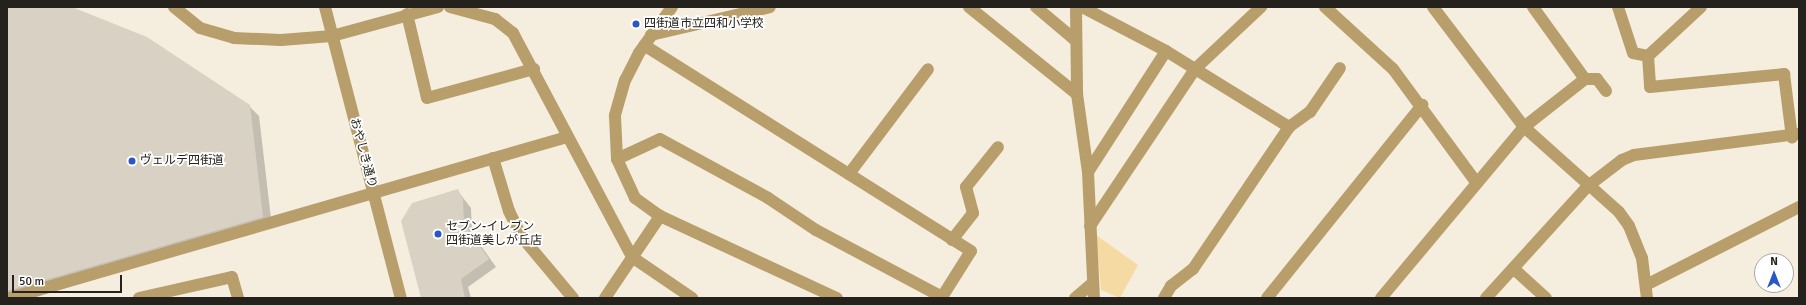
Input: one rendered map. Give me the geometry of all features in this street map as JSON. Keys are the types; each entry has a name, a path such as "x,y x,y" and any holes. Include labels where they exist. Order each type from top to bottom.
{"street":[{"path":"174,7 200,28 234,38 281,40 332,36 407,14 438,7"},
{"name":"おやしき通り","path":"325,7 402,298"},
{"path":"450,7 465,8 495,19 513,33 534,69 567,137 632,257 692,298"},
{"path":"672,7 644,45 625,80 616,116 617,159 635,198 660,216 837,298"},
{"path":"652,35 770,7"},
{"path":"969,7 1077,94"},
{"path":"1036,7 1075,40"},
{"path":"1076,7 1075,40 1077,94 1088,172 1094,298"},
{"path":"1082,7 1142,37 1289,127"},
{"path":"1090,226 1195,69 1262,7"},
{"path":"1325,7 1393,70 1422,105 1476,182"},
{"path":"1433,7 1524,126 1588,186 1619,212 1638,242 1647,298"},
{"path":"1533,7 1584,79"},
{"path":"1618,7 1634,53 1648,56"},
{"path":"1648,56 1701,7"},
{"path":"407,14 427,98 534,69"},
{"path":"617,159 660,139 768,198 816,230 942,297 971,251 644,45"},
{"path":"1088,172 1166,51"},
{"path":"1486,298 1588,186 1622,160 1634,155 1796,135 1784,74 1650,87 1648,56"},
{"path":"1164,298 1171,286 1193,269 1289,127 1310,112 1340,68"},
{"path":"849,174 928,70"},
{"path":"1381,298 1524,126 1584,79 1598,79 1606,91"},
{"path":"1267,298 1422,105"},
{"path":"10,298 567,137"},
{"path":"952,240 973,213 966,188 998,147"},
{"path":"493,158 509,211 521,236 573,298"},
{"path":"1646,286 1799,207"},
{"path":"605,298 660,216"},
{"path":"1514,269 1546,298"},
{"path":"139,298 232,277 238,298"},
{"path":"1075,298 1093,283"}],"shaded area":[{"path":"1096,235 1138,265 1120,298 1101,290"}],"building":[{"name":"ヴェルデ四街道","path":"7,7 72,7 147,37 250,105 263,217 7,291"},
{"name":"セブン-イレブン 四街道美しが丘店","path":"458,189 463,199 464,224 489,259 461,279 465,298 421,298 401,221 412,203"}],"place":[{"name":"四街道市立四和小学校","path":"636,24"},
{"name":"ヴェルデ四街道","path":"132,161"},
{"name":"セブン-イレブン 四街道美しが丘店","path":"438,234"}]}
